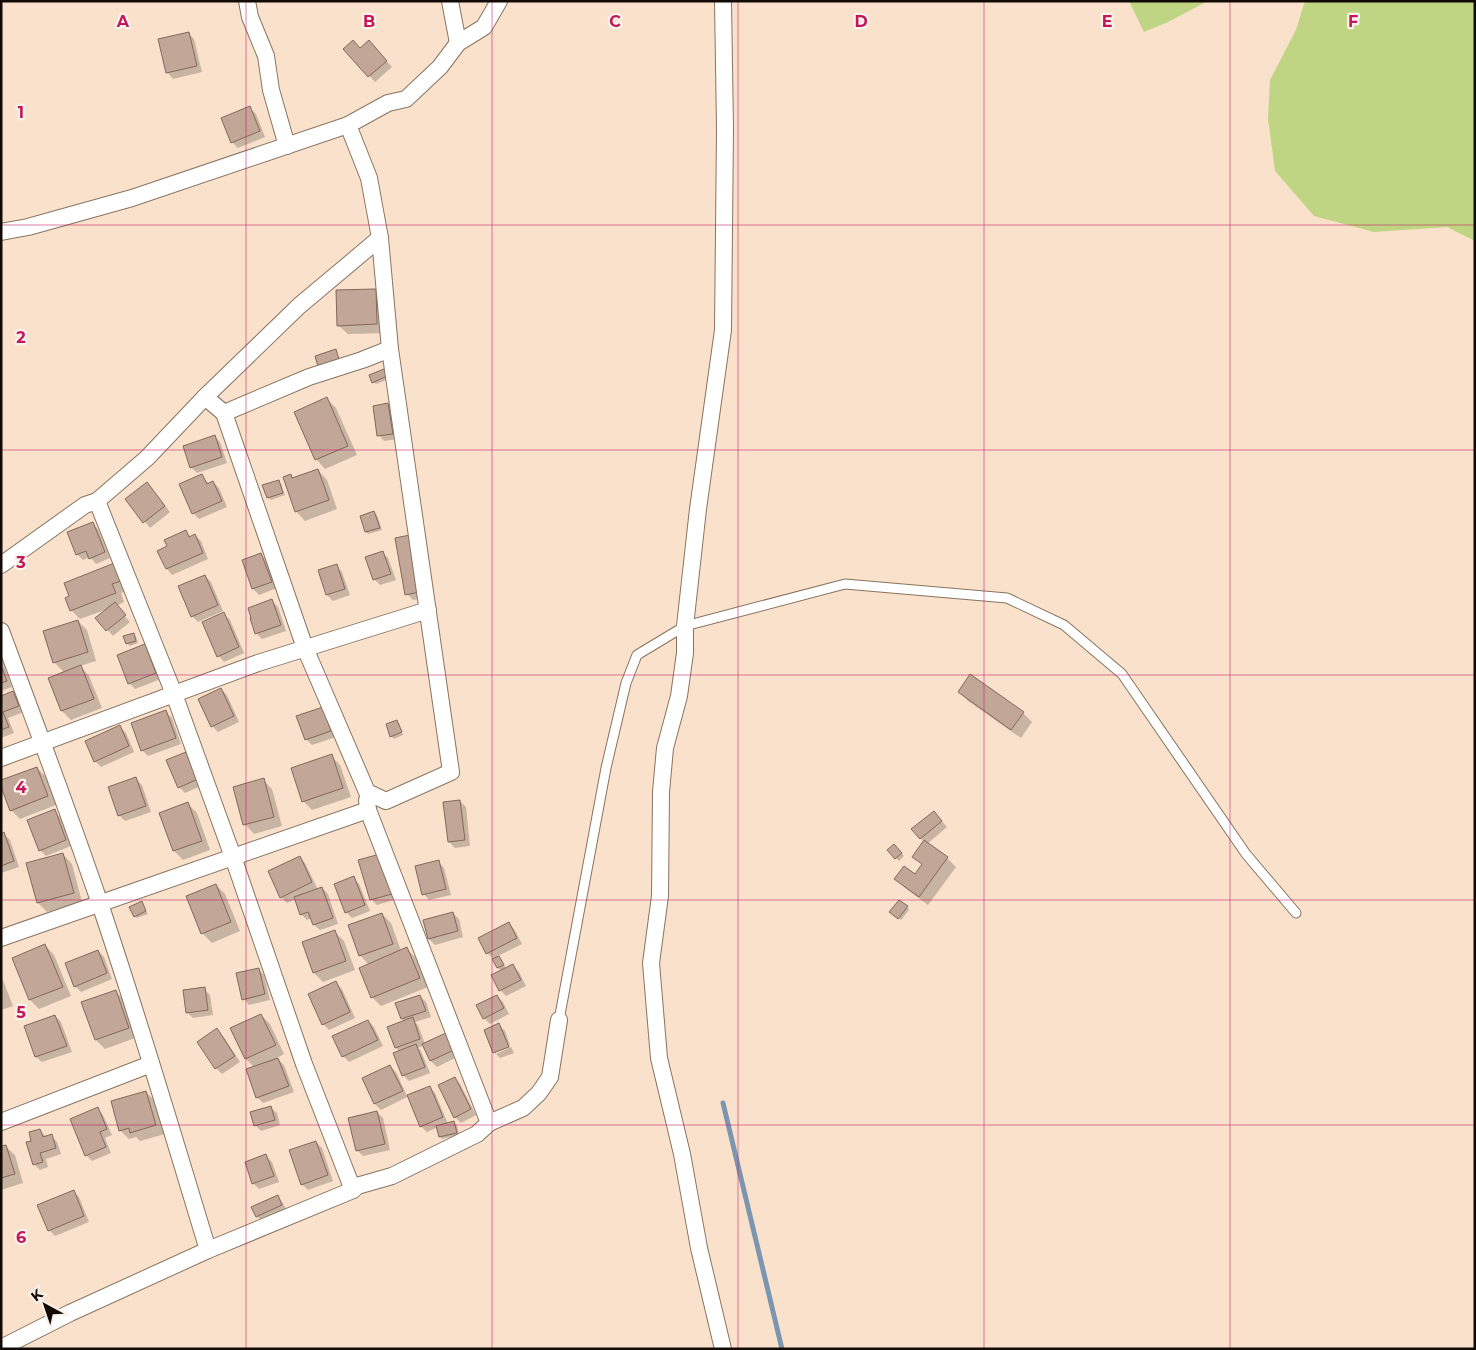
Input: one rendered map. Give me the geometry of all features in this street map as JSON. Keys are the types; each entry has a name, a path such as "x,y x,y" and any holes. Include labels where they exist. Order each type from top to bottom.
{"street":[{"path":"247,1 250,17 266,56 271,90 287,146"},
{"path":"450,1 458,43"},
{"path":"1,232 28,227 132,198 287,146 348,124 388,103 406,100 440,67 458,43 484,26 499,1"},
{"path":"722,1 725,129 724,330 698,510 680,696 665,748 661,792 660,896 651,963 660,1058 682,1154 699,1248 723,1349"},
{"path":"348,124 369,178 380,238 390,350 451,772 386,801 367,792"},
{"path":"1,565 85,505 97,501 147,458 205,397 299,306 380,238"},
{"path":"224,413 309,377 390,350"},
{"path":"205,397 224,413 305,648 367,792 368,810 489,1123"},
{"path":"97,501 174,694 304,1064 353,1190"},
{"path":"1,758 305,648 428,610"},
{"path":"1,631 43,742 100,905 208,1250"},
{"path":"1,938 368,810"},
{"path":"1,1348 70,1313 208,1250 353,1190 357,1186 392,1176 477,1134 489,1123 523,1108 550,1077 559,1020"},
{"path":"1,1122 151,1064"}],"lane":[{"path":"559,1020 606,768 626,683 637,655 686,626 845,584 1007,598 1064,625 1122,674 1246,854 1296,913"}],"green space":[{"path":"1129,1 1208,1 1144,32"},
{"path":"1305,1 1475,1 1475,241 1447,227 1374,232 1314,216 1275,171 1268,119 1270,80 1296,30"}],"building":[{"path":"189,32 197,66 166,73 158,39"},
{"path":"353,40 360,48 369,40 387,61 368,77 343,49"},
{"path":"250,106 260,131 231,143 221,118"},
{"path":"376,289 377,324 337,326 336,290"},
{"path":"336,349 340,363 319,370 315,356"},
{"path":"384,369 387,376 372,383 369,375"},
{"path":"327,397 348,446 315,460 294,412"},
{"path":"388,403 393,434 377,436 373,406"},
{"path":"215,435 222,457 190,468 183,446"},
{"path":"318,469 329,500 295,512 283,477 291,474 292,478"},
{"path":"202,474 207,484 213,481 222,501 192,514 179,484"},
{"path":"279,480 283,493 267,498 262,485"},
{"path":"147,482 165,506 143,523 125,499"},
{"path":"374,511 380,528 365,532 360,516"},
{"path":"93,522 105,552 89,559 86,551 76,555 67,532"},
{"path":"186,530 189,537 195,534 203,553 166,569 157,551 167,546 164,540"},
{"path":"410,535 420,592 405,595 395,538"},
{"path":"383,551 391,574 373,580 365,557"},
{"path":"261,553 272,582 252,589 242,560"},
{"path":"117,562 124,580 112,584 116,593 70,611 65,598 69,596 64,583"},
{"path":"337,564 345,589 326,595 318,570"},
{"path":"205,575 218,605 191,617 178,586"},
{"path":"272,599 281,625 255,634 248,608"},
{"path":"115,602 126,615 106,631 95,618"},
{"path":"224,612 239,647 217,657 202,622"},
{"path":"78,620 88,652 53,663 43,631"},
{"path":"134,633 136,641 126,644 123,636"},
{"path":"145,644 156,673 128,684 117,655"},
{"path":"1,665 7,681 1,683"},
{"path":"81,665 94,699 61,711 48,678"},
{"path":"970,674 1024,712 1011,730 958,692"},
{"path":"221,688 234,716 211,727 198,699"},
{"path":"13,691 19,706 3,712 9,727 1,730 1,696"},
{"path":"323,707 331,731 305,740 296,716"},
{"path":"166,710 176,738 141,751 131,723"},
{"path":"397,720 402,732 390,737 386,724"},
{"path":"120,725 129,746 94,762 85,741"},
{"path":"186,752 198,779 178,788 166,760"},
{"path":"332,754 343,788 302,802 291,768"},
{"path":"37,767 48,796 10,811 1,787 1,780"},
{"path":"136,777 146,806 118,816 108,787"},
{"path":"264,778 274,817 243,825 233,787"},
{"path":"460,800 465,840 448,842 443,802"},
{"path":"188,802 202,841 173,851 159,813"},
{"path":"55,809 66,840 39,851 27,820"},
{"path":"934,811 942,821 920,839 911,829"},
{"path":"4,832 14,861 1,866 1,834"},
{"path":"924,840 948,857 919,897 894,879 904,866 915,874 922,864 912,857"},
{"path":"894,844 902,853 895,859 887,850"},
{"path":"63,853 74,893 37,903 26,863"},
{"path":"380,854 392,894 370,900 358,860"},
{"path":"300,856 312,882 280,898 268,871"},
{"path":"439,860 446,889 422,895 415,866"},
{"path":"354,876 365,905 345,913 334,884"},
{"path":"216,884 231,922 201,934 186,896"},
{"path":"322,887 333,918 313,925 308,912 300,915 294,897"},
{"path":"899,900 908,906 898,919 889,912"},
{"path":"142,901 146,911 134,917 129,907"},
{"path":"453,912 458,931 428,939 423,920"},
{"path":"382,913 393,944 359,956 348,925"},
{"path":"509,922 517,938 486,954 478,938"},
{"path":"335,930 346,961 313,973 302,942"},
{"path":"45,944 63,987 29,1000 12,958"},
{"path":"407,947 420,978 371,998 359,968"},
{"path":"98,950 107,973 74,987 65,963"},
{"path":"499,956 504,965 497,968 492,959"},
{"path":"513,964 521,980 499,991 491,975"},
{"path":"259,968 265,994 242,1000 236,973"},
{"path":"336,981 350,1012 322,1025 308,994"},
{"path":"205,987 208,1010 186,1013 183,990"},
{"path":"116,990 129,1028 95,1040 81,1002"},
{"path":"420,995 426,1011 401,1019 395,1003"},
{"path":"497,995 504,1008 483,1019 476,1005"},
{"path":"261,1014 276,1045 245,1059 230,1028"},
{"path":"55,1015 67,1046 35,1057 24,1026"},
{"path":"413,1017 420,1039 395,1048 387,1027"},
{"path":"368,1020 378,1040 342,1057 332,1036"},
{"path":"499,1023 509,1047 493,1053 484,1030"},
{"path":"217,1028 235,1056 215,1069 197,1042"},
{"path":"446,1033 454,1050 430,1061 422,1044"},
{"path":"416,1044 425,1067 402,1076 393,1053"},
{"path":"278,1058 289,1086 256,1098 246,1069"},
{"path":"390,1065 403,1091 374,1104 362,1078"},
{"path":"455,1077 471,1109 454,1118 438,1085"},
{"path":"430,1086 443,1117 420,1127 407,1095"},
{"path":"146,1091 156,1125 130,1133 129,1128 119,1131 111,1101"},
{"path":"271,1106 275,1120 254,1126 250,1112"},
{"path":"98,1107 107,1129 100,1132 106,1147 85,1156 70,1119"},
{"path":"377,1111 385,1144 356,1151 348,1118"},
{"path":"454,1121 457,1133 439,1137 436,1126"},
{"path":"40,1129 43,1137 52,1134 56,1148 40,1153 43,1162 33,1165 26,1142 31,1141 29,1132"},
{"path":"316,1141 328,1175 301,1185 289,1150"},
{"path":"6,1145 15,1174 1,1178 1,1146"},
{"path":"266,1154 274,1176 252,1184 245,1162"},
{"path":"74,1190 84,1216 48,1231 37,1205"},
{"path":"278,1195 282,1205 256,1217 251,1207"}],"waterway":[{"path":"723,1103 782,1349"}]}
